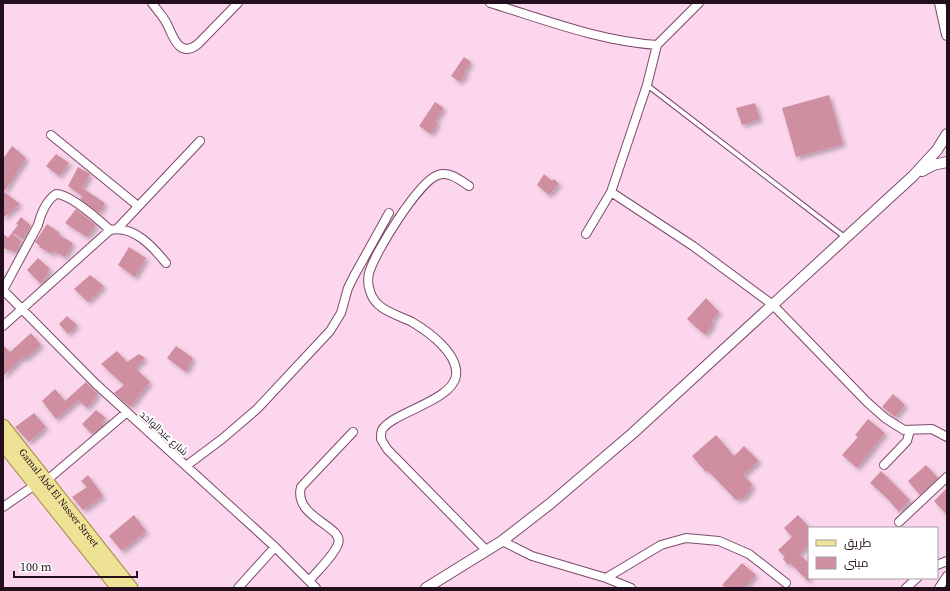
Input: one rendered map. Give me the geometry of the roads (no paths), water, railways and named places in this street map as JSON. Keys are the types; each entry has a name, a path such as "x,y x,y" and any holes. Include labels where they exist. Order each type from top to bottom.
{"main road":[{"name":"Gamal Abd El Nasser Street","path":"3,426 40,483 118,588"},
{"name":"Gamal Abd El Nasser Street","path":"3,444 40,483 131,588"}],"street":[{"path":"152,3 165,20 176,43 185,48 198,44 238,3"},
{"path":"490,3 583,32 633,43 658,45"},
{"path":"586,234 611,192 647,85 658,45 699,3"},
{"path":"940,3 947,35"},
{"path":"426,588 502,541 550,503 633,433 914,176 937,150 947,134"},
{"path":"51,135 138,206"},
{"path":"3,326 114,230 200,141"},
{"path":"914,176 933,165 947,162"},
{"path":"469,186 453,176 439,174 428,180 390,231 369,273 369,289 372,298 382,308 412,322 430,335 448,352 457,367 456,378 451,386 424,406 390,421 382,430 381,439 387,450 487,551"},
{"path":"611,192 693,246 773,305 867,402 885,418 904,430 932,429 947,437"},
{"path":"3,290 38,225 40,214 51,197 56,194 64,195 114,230 128,230 140,237 166,263"},
{"path":"186,466 222,439 257,409 330,331 341,313 348,288 354,276 389,213"},
{"name":"شارع عبدالواحد","path":"3,290 126,413 275,547 316,588"},
{"path":"3,506 40,483 126,413"},
{"path":"884,466 907,441 910,430"},
{"path":"310,581 335,550 338,543 338,538 333,531 308,512 301,501 301,486 353,432"},
{"path":"899,522 947,477"},
{"path":"606,578 661,545 686,538 719,541 749,554 786,583"},
{"path":"502,541 532,556 606,578 631,588"},
{"path":"238,588 275,547"},
{"path":"939,588 947,576"},
{"path":"906,588 916,579"}],"lane":[{"path":"647,85 846,238"}]}
